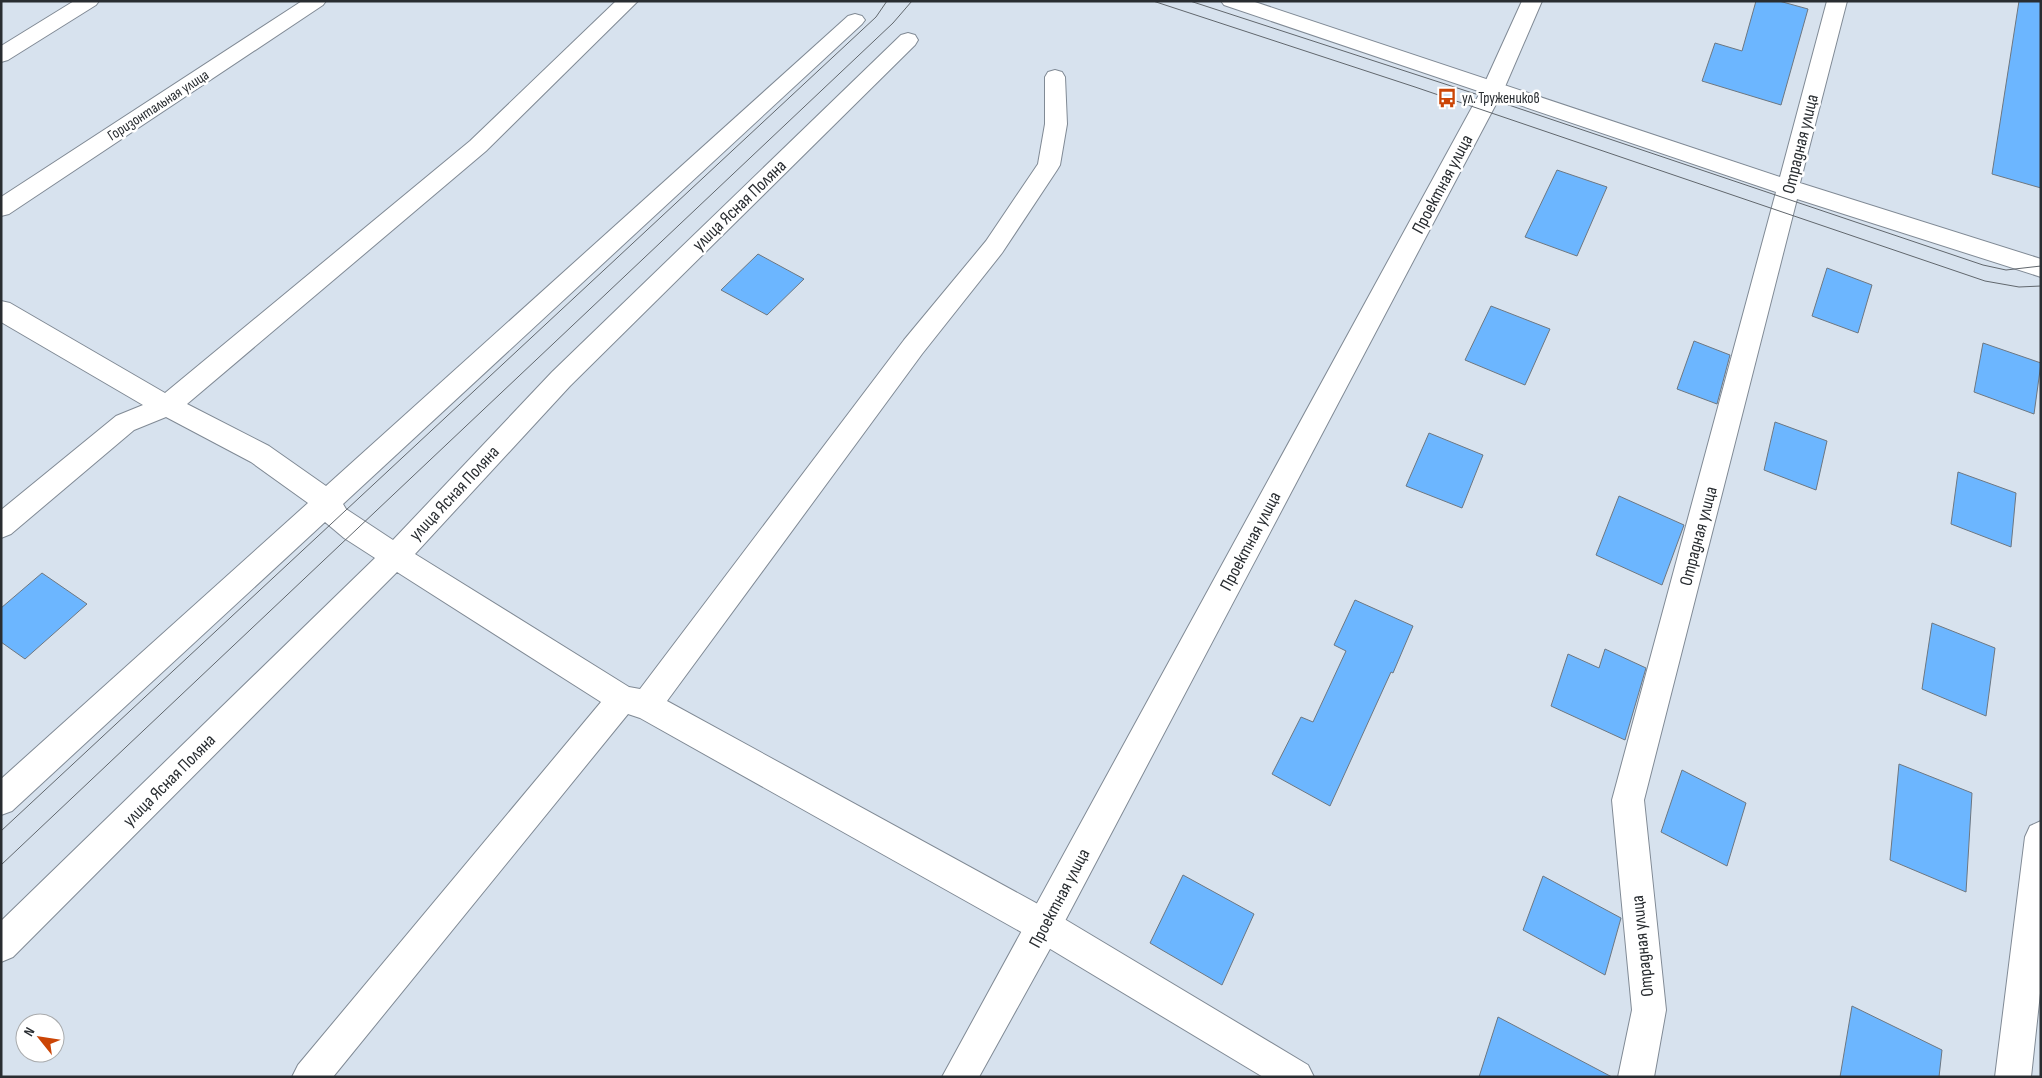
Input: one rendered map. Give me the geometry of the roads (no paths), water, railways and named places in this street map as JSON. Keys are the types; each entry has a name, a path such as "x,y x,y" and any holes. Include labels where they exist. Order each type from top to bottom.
{"street":[{"path":"1,55 89,1"},
{"name":"Горизонтальная улица","path":"1,208 316,1"},
{"path":"1,526 125,423 167,406 478,146 628,1"},
{"path":"1231,1 1789,188 2041,268"},
{"name":"Проектная улица","path":"960,1077 1044,926 1493,89 1532,1"},
{"name":"Отрадная улица","path":"1636,1077 1648,1010 1628,800 1837,1"},
{"path":"1,800 855,20"},
{"name":"улица Ясная Поляна","path":"1,946 395,556 561,379 908,40"},
{"path":"310,1077 634,702 994,247 1049,164 1056,124 1055,76"},
{"path":"2016,261 2041,249"},
{"path":"1,310 167,406 260,454 328,502 336,517 395,556 634,702 1044,926 1296,1077"},
{"path":"2013,1077 2041,838"}],"tram line":[{"path":"1,831 876,17 887,1"},
{"path":"1,865 893,23 912,1"},
{"path":"1153,1 1415,87 1985,281 2019,287 2041,286"},
{"path":"1190,1 1488,98 1983,265 2006,270 2041,266"}],"place":[{"name":"ул. Тружеников","path":"1447,98"}]}
